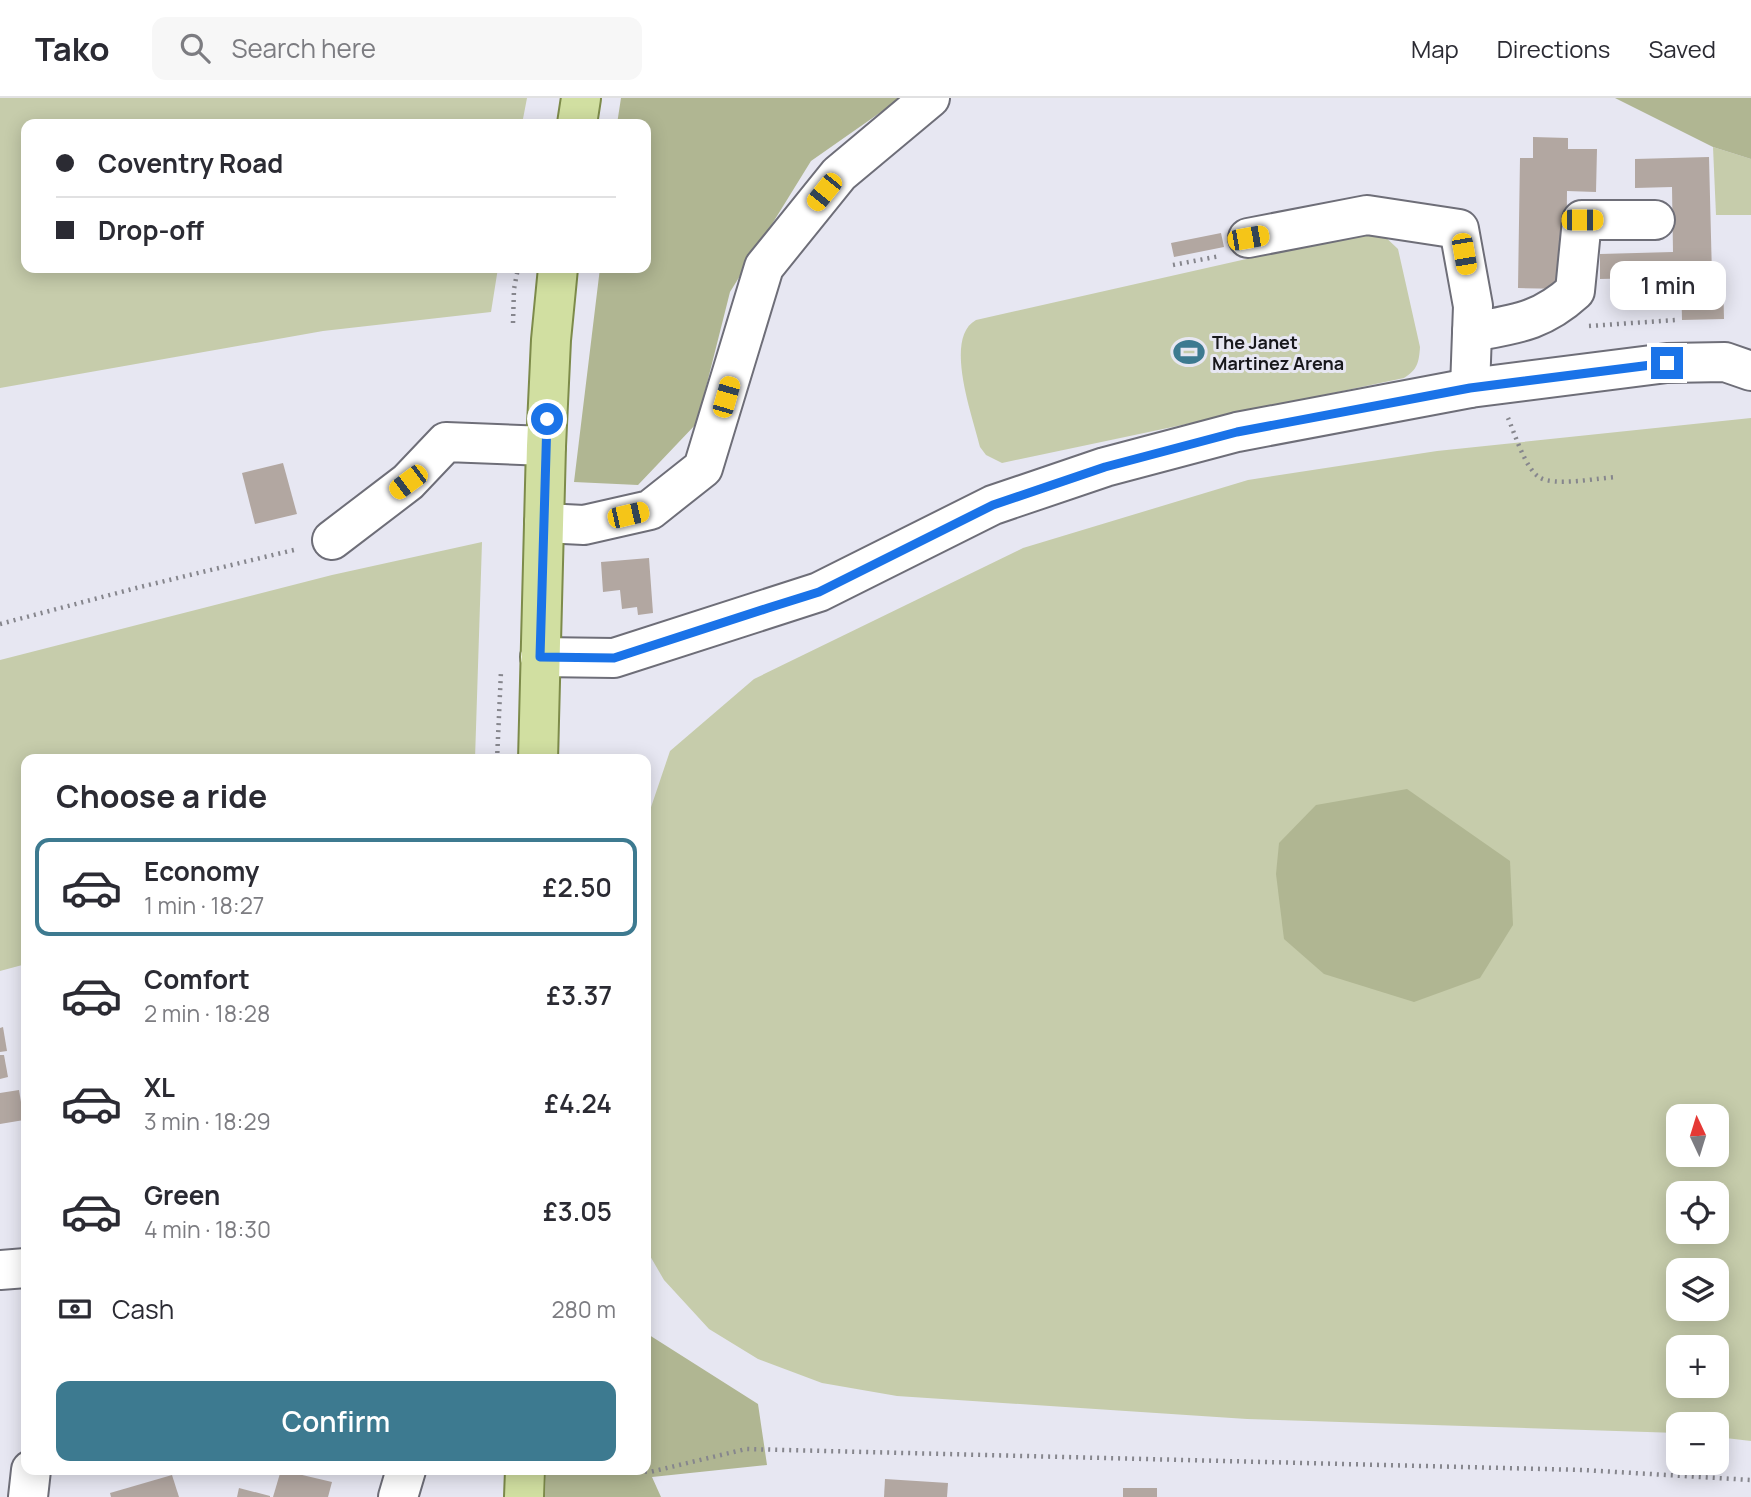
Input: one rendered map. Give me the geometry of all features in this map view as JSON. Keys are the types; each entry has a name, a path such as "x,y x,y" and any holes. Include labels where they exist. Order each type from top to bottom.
{"main road":[{"path":"578,119 581,98"},
{"path":"538,754 546,446 558,273"},
{"path":"524,1497 525,1475"}],"street":[{"path":"544,523 584,526 650,510 703,468 764,267 839,174 930,98"},
{"path":"1238,246 1367,215 1460,229 1473,306 1472,332 1478,387"},
{"path":"1472,332 1528,322 1557,308 1575,291 1582,220 1655,220"},
{"path":"540,657 614,658 819,592 993,505 1105,467 1237,432 1478,387 1667,363 1725,362 1751,371"},
{"path":"332,540 408,482 446,442 546,446"},
{"path":"0,1270 21,1268"},
{"path":"28,1497 31,1475"},
{"path":"398,1497 405,1475"}],"path":[{"path":"1172,265 1238,246"},
{"path":"1557,308 1585,327 1676,320"},
{"path":"1478,387 1508,418 1527,462 1539,477 1553,482 1616,477"},
{"path":"0,624 332,540"},
{"path":"651,1472 746,1449 759,1449 1583,1470 1751,1480"}],"green space":[{"path":"0,98 527,98 523,119 21,119 21,273 497,273 491,312 323,331 0,388"},
{"path":"621,98 901,98 811,161 730,292 697,423 638,485 574,482 599,273 651,273 651,119 618,119"},
{"path":"1615,98 1751,98 1751,159 1713,147"},
{"path":"1713,147 1751,159 1751,215 1716,215"},
{"name":"The Janet Martinez Arena","path":"1366,232 1380,232 1398,249 1420,347 1416,365 1404,378 1002,463 986,455 980,447 967,398 961,360 966,329 976,320"},
{"path":"1751,418 1751,1441 1729,1438 1729,1412 1666,1412 1666,1433 1247,1419 897,1396 822,1383 758,1359 709,1329 664,1280 651,1258 651,807 670,751 754,679 1023,548 1248,480 1437,451"},
{"path":"482,542 475,754 21,754 21,965 0,971 0,660 332,575"},
{"path":"1407,789 1510,861 1513,925 1480,978 1414,1002 1324,974 1284,939 1276,874 1279,843 1316,805"},
{"path":"651,1336 758,1404 767,1465 652,1477 661,1497 545,1497 546,1475 651,1475"}],"building":[{"path":"1533,137 1568,138 1568,149 1597,149 1596,192 1567,191 1566,289 1518,288 1520,158 1533,158"},
{"path":"1709,157 1712,276 1723,276 1724,319 1682,320 1681,277 1600,279 1600,254 1673,252 1672,187 1635,188 1635,159"},
{"path":"1221,233 1224,247 1174,257 1171,243"},
{"path":"283,463 297,514 255,524 242,473"},
{"path":"649,558 653,613 638,615 637,607 622,609 620,590 603,592 601,562"},
{"path":"3,1027 7,1051 0,1052 0,1028"},
{"path":"0,1055 4,1055 8,1077 0,1079"},
{"path":"19,1090 21,1120 0,1124 0,1093"},
{"path":"172,1475 179,1497 111,1497 110,1493"},
{"path":"280,1475 302,1475 332,1482 328,1497 273,1497"},
{"path":"885,1479 948,1483 947,1497 884,1497"},
{"path":"239,1488 270,1496 270,1497 237,1497"},
{"path":"1123,1488 1157,1488 1157,1497 1123,1497"}],"place":[{"name":"The Janet Martinez Arena","path":"1189,352"}],"route":[{"path":"547,419 540,657 614,658 819,592 993,505 1105,467 1237,432 1470,388 1667,363"}]}
